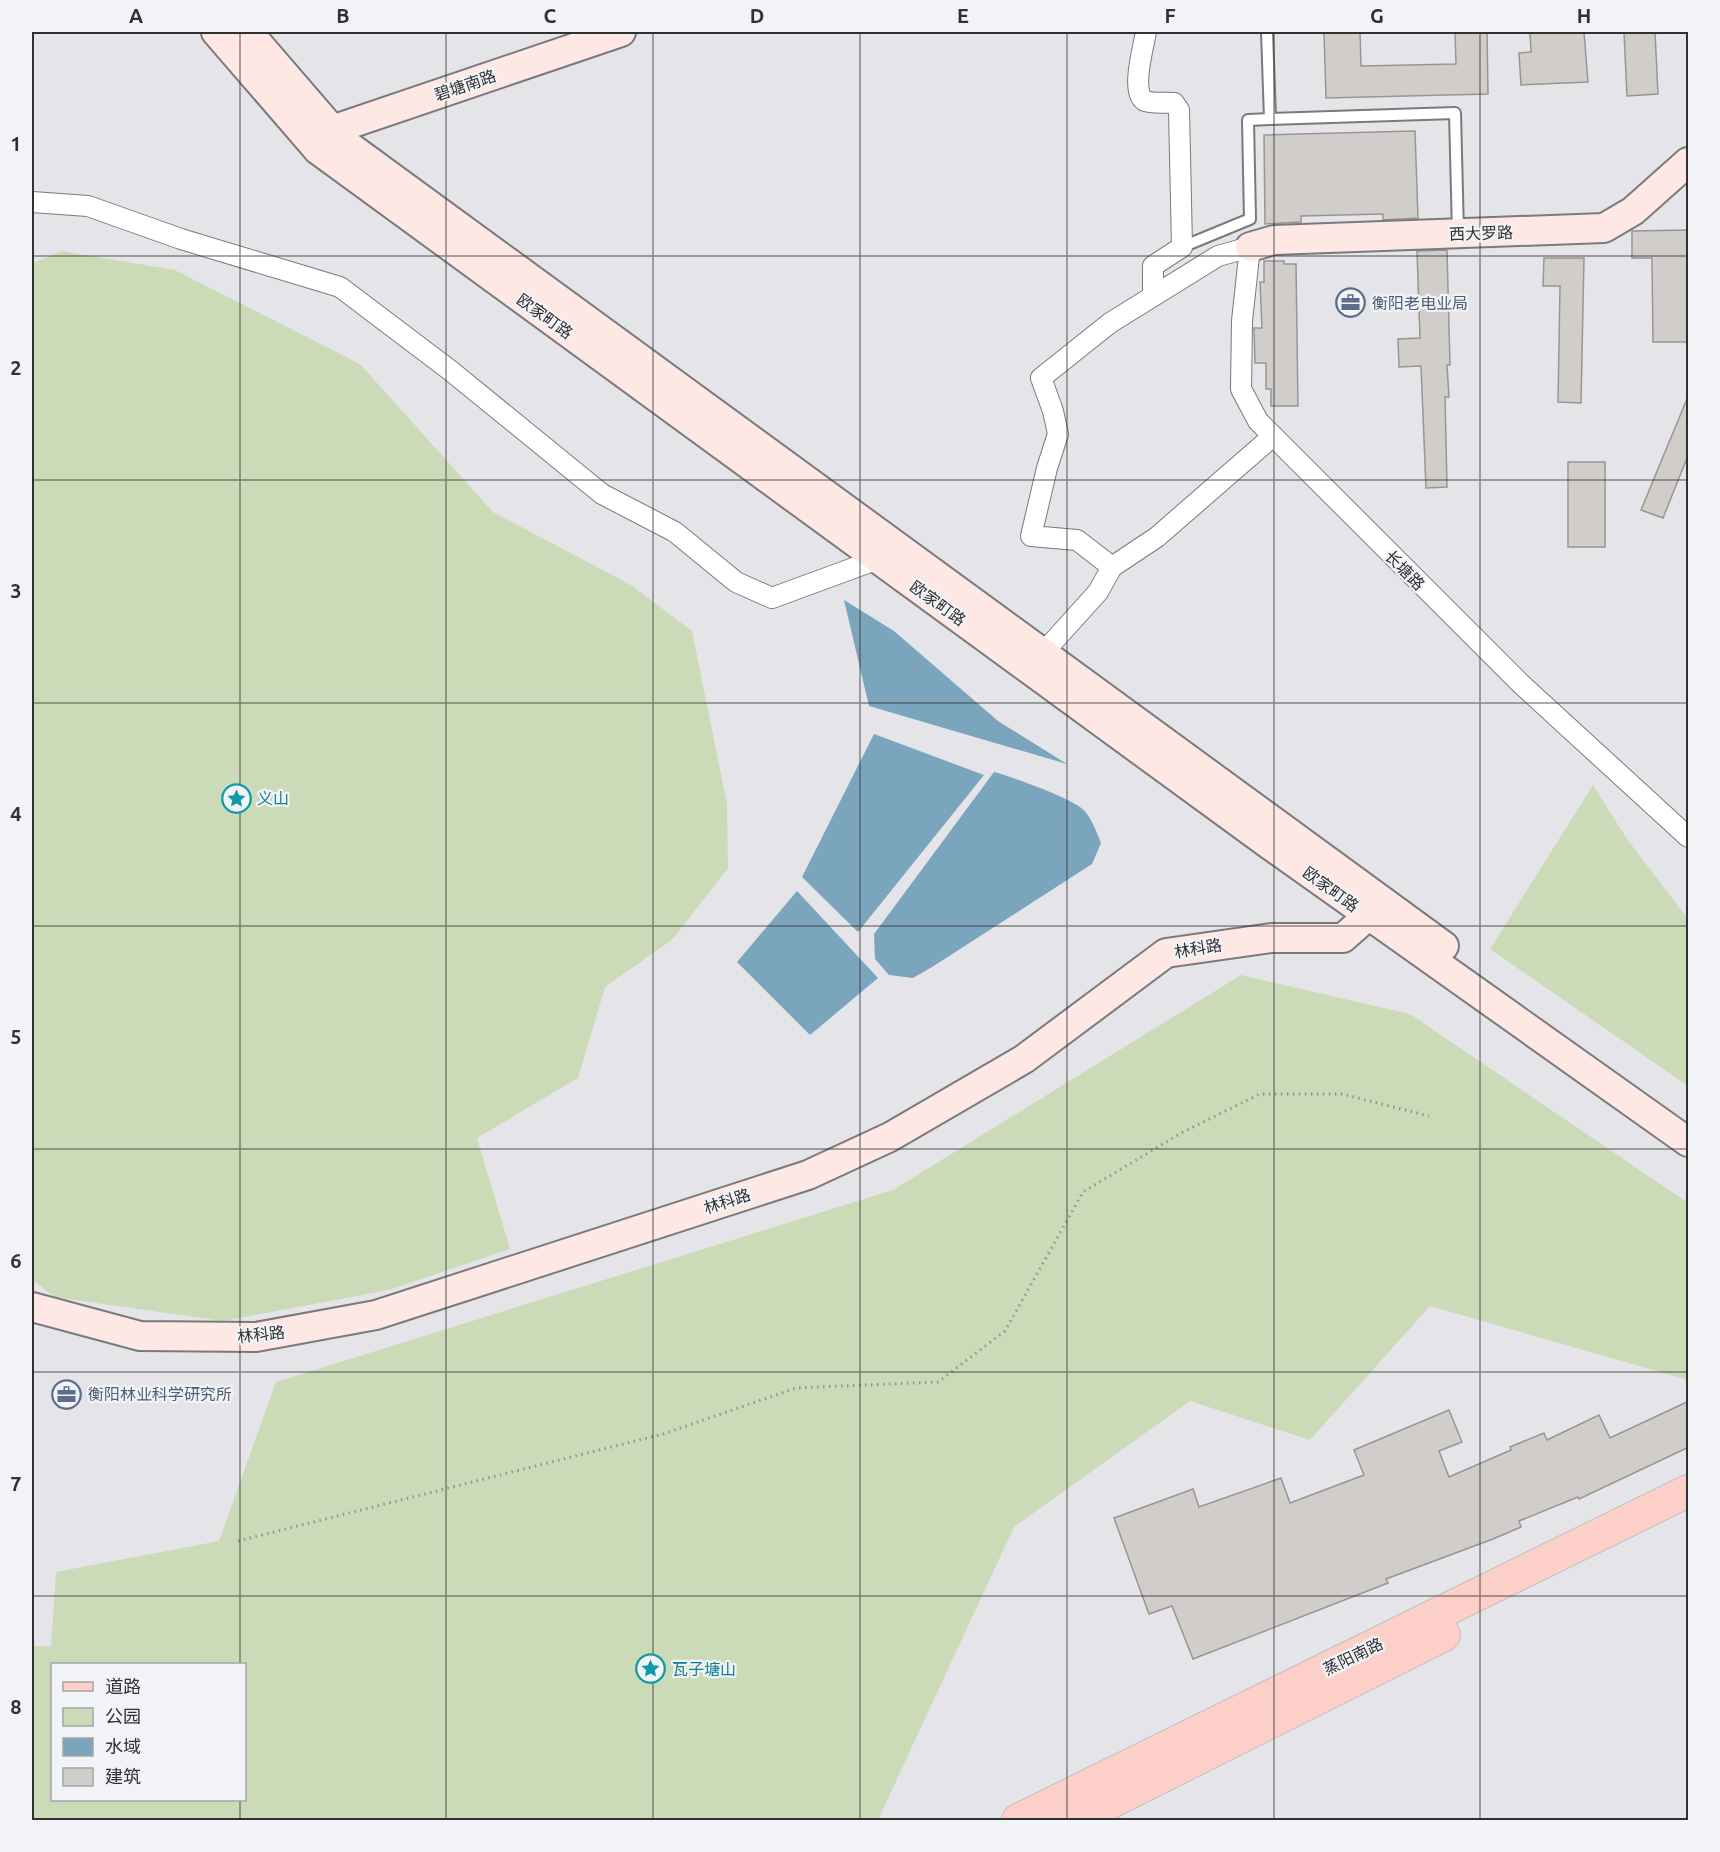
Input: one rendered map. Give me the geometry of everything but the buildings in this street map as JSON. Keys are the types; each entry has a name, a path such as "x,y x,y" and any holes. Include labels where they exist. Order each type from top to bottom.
{"main road":[{"name":"欧家町路","path":"216,32 315,129 878,559 1368,916 1689,1142"},
{"name":"欧家町路","path":"248,32 315,129 342,141 1689,1124"},
{"name":"碧塘南路","path":"315,129 572,32"},
{"name":"碧塘南路","path":"315,129 621,32"},
{"name":"西大罗路","path":"1250,247 1274,240 1604,228 1633,212 1689,162"},
{"name":"林科路","path":"32,1307 140,1336 256,1337 376,1315 808,1175 870,1147 1024,1059 1166,953 1271,938 1343,938 1368,916"},
{"name":"蒸阳南路","path":"1018,1821 1689,1491"},
{"name":"蒸阳南路","path":"1075,1821 1689,1512"}],"street":[{"path":"1146,32 1138,82 1140,95 1145,100 1174,103 1179,110 1182,247 1153,266 1153,296"},
{"path":"32,202 88,206 181,239 340,287 451,371 602,494 675,532 736,582 772,598 878,559"},
{"path":"1112,567 1077,540 1031,536 1043,483 1058,434 1053,411 1041,378 1110,323 1153,296 1218,256 1250,247"},
{"name":"长塘路","path":"1250,247 1242,321 1241,389 1258,421 1521,683 1689,837"},
{"path":"1043,653 1098,592 1112,567 1157,537 1273,436"}],"lane":[{"path":"1267,32 1270,119"},
{"path":"1182,247 1250,219 1248,120 1455,113 1458,233"}],"path":[{"path":"238,1541 663,1434 796,1388 938,1383 1005,1331 1083,1192 1181,1133 1260,1094 1342,1094 1429,1116"}],"green space":[{"path":"61,251 175,270 360,364 493,512 631,585 692,631 727,804 728,868 673,939 605,987 578,1078 477,1138 510,1249 389,1290 223,1321 54,1297 32,1279 32,264"},
{"path":"1593,785 1627,839 1688,919 1688,1086 1490,949"},
{"path":"1241,975 1410,1014 1688,1203 1688,1380 1430,1306 1310,1440 1190,1401 1014,1527 878,1820 32,1820 32,1646 51,1646 56,1572 219,1541 276,1382 893,1190"}],"water":[{"path":"844,600 894,631 998,721 1067,764 869,706"},
{"path":"874,734 984,775 858,932 802,877"},
{"path":"994,772 1051,792 1084,810 1101,843 1092,864 913,978 889,975 875,959 874,934"},
{"path":"797,891 878,978 810,1035 737,962"}],"place":[{"name":"衡阳老电业局","path":"1351,303"},
{"name":"义山","path":"236,798"},
{"name":"衡阳林业科学研究所","path":"67,1394"},
{"name":"瓦子塘山","path":"651,1669"}]}
